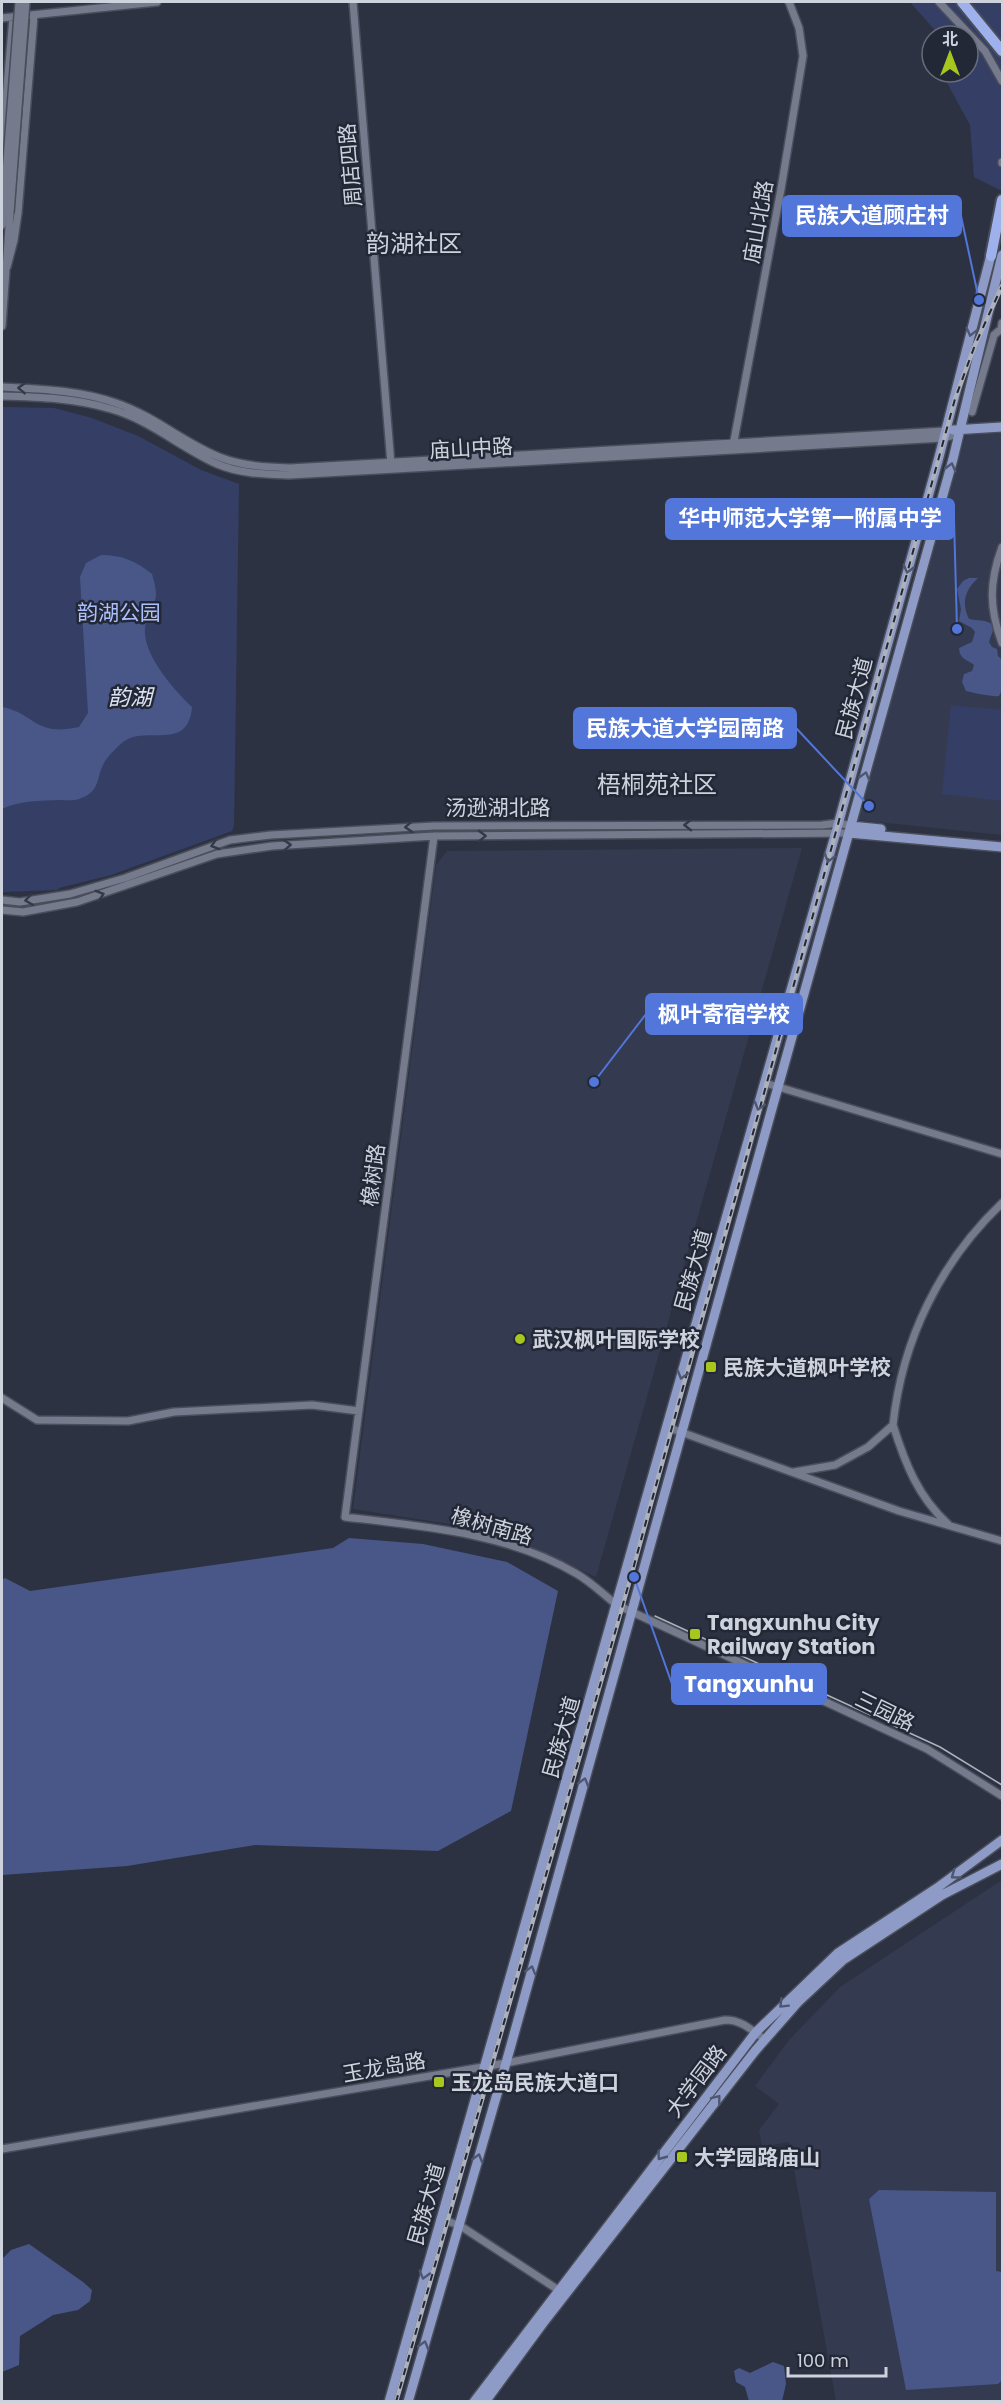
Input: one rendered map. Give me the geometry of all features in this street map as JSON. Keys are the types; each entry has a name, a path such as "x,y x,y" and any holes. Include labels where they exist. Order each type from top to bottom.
{"highway":[{"path":"962,2 1002,51"},
{"path":"991,256 1002,200"}],"main road":[{"name":"民族大道","path":"389,2402 838,827 1002,214"},
{"name":"民族大道","path":"408,2402 506,2062 953,459 1002,255"},
{"path":"944,434 1002,428"},
{"name":"汤逊湖北路","path":"850,830 1002,842"},
{"name":"汤逊湖北路","path":"850,830 1002,848"},
{"name":"大学园路","path":"485,2402 562,2292 756,2032 838,1953 937,1888 1002,1840"},
{"name":"大学园路","path":"474,2402 798,2002 843,1960 942,1895 1002,1864"}],"street":[{"path":"2,326 7,267 7,213 19,2"},
{"path":"2,225 7,213 26,2"},
{"path":"2,18 157,2"},
{"name":"周店四路","path":"353,2 391,466"},
{"name":"庙山北路","path":"732,446 771,245 803,56 799,28 789,2"},
{"path":"939,2 985,51 1002,81"},
{"path":"7,267 18,213 34,16"},
{"path":"2,145 13,18"},
{"path":"972,412 994,335 1001,329 1002,322"},
{"name":"庙山中路","path":"2,387 59,391 114,402 149,416 222,458 254,466 290,468 391,466"},
{"name":"庙山中路","path":"2,396 58,398 112,409 146,423 219,465 253,473 290,475 391,466 944,434"},
{"path":"1002,547 994,570 992,587 993,614 1002,643"},
{"name":"汤逊湖北路","path":"2,900 20,902 70,894 124,878 230,840 271,835 434,826 822,825 850,830"},
{"name":"汤逊湖北路","path":"2,910 23,912 77,902 217,854 272,846 434,836 838,827"},
{"name":"橡树路","path":"345,1517 434,836"},
{"path":"765,1083 1002,1154"},
{"path":"951,1527 932,1510 914,1481 893,1425 896,1403 907,1350 930,1299 954,1258 1002,1203"},
{"path":"2,1398 37,1420 128,1421 174,1412 312,1405 359,1411"},
{"path":"791,1472 835,1465 868,1448 893,1425"},
{"path":"667,1427 899,1511 1002,1541"},
{"name":"橡树南路","path":"345,1517 431,1527 505,1543 579,1574 617,1605"},
{"name":"三园路","path":"617,1605 927,1749 1002,1796"},
{"name":"玉龙岛路","path":"2,2149 486,2066 725,2020 735,2020 765,2040"},
{"path":"440,2219 459,2224 562,2292"}],"shaded area":[{"path":"1002,433 1002,835 858,820 965,438 967,435"},
{"name":"武汉枫叶国际学校","path":"802,848 596,1577 505,1536 462,1526 353,1509 436,865 447,851"},
{"path":"1002,1880 1002,2401 836,2401 789,2142 762,2147 759,2130 779,2104 755,2086 789,2040 840,1987"}],"green space":[{"path":"910,2 1002,2 1002,191 974,177 970,125 948,84 980,84 980,24 929,24"},
{"name":"韵湖公园","path":"2,407 54,408 92,418 138,436 201,470 239,484 234,826 232,831 111,875 58,890 2,892"},
{"path":"951,705 1002,710 1002,801 942,794"}],"water":[{"name":"韵湖","path":"101,555 128,560 152,574 156,596 146,623 147,645 159,669 192,707 189,721 183,729 174,734 143,735 123,742 105,761 97,784 86,796 75,800 23,802 2,809 2,707 53,729 79,727 88,713 80,577 86,563"},
{"path":"978,578 967,592 965,608 969,619 992,624 993,630 989,642 997,649 998,656 1002,660 1002,690 999,696 966,691 962,682 964,674 972,671 974,665 962,657 959,648 972,642 975,632 959,621 961,609 957,589 963,581"},
{"path":"349,1538 423,1544 507,1562 558,1591 511,1811 438,1851 255,1845 127,1866 2,1875 2,1580 5,1578 30,1591 333,1548"},
{"path":"879,2190 996,2192 996,2271 1002,2272 1002,2380 998,2384 906,2390 869,2199"},
{"path":"29,2244 92,2290 90,2301 78,2310 53,2315 20,2336 19,2365 2,2372 2,2259 11,2250"},
{"path":"773,2362 784,2366 786,2384 782,2401 749,2401 745,2387 736,2382 734,2371 739,2368 750,2373"}],"tram line":[{"path":"655,1616 940,1747 1002,1785"}],"railway":[{"path":"396,2402 633,1569 955,399 975,345 1002,286"}],"place":[{"name":"民族大道顾庄村","path":"979,300"},
{"name":"华中师范大学第一附属中学","path":"957,629"},
{"name":"民族大道大学园南路","path":"869,806"},
{"name":"枫叶寄宿学校","path":"594,1082"},
{"name":"武汉枫叶国际学校","path":"520,1339"},
{"name":"民族大道枫叶学校","path":"711,1367"},
{"name":"Tangxunhu","path":"634,1577"},
{"name":"Tangxunhu City Railway Station","path":"695,1634"},
{"name":"玉龙岛民族大道口","path":"439,2082"},
{"name":"大学园路庙山","path":"682,2157"}],"district":[{"name":"韵湖社区","path":"414,243"},
{"name":"梧桐苑社区","path":"657,784"}]}
